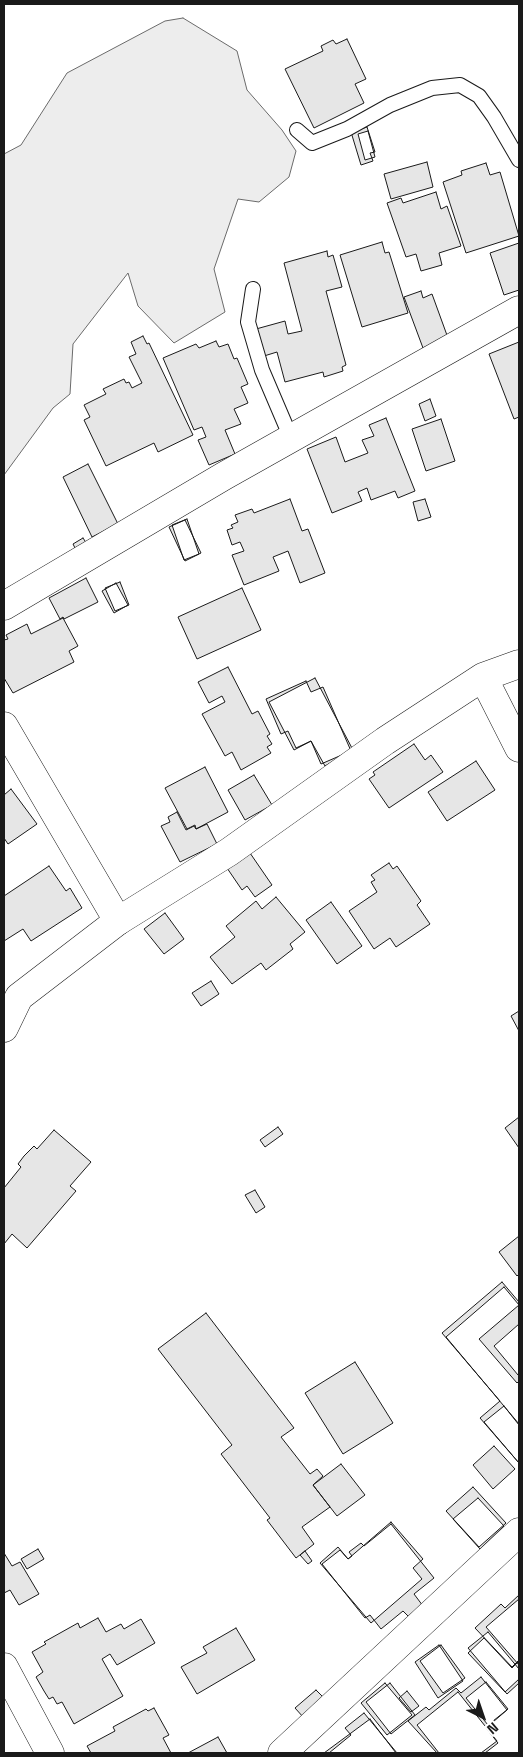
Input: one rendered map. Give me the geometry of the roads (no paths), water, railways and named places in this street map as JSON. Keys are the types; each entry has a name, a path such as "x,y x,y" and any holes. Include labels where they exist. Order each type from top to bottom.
{"street":[{"path":"4,606 291,438 519,310"},
{"path":"4,1028 19,997 118,920 230,852 385,741 483,677 519,664"},
{"path":"483,677 519,748"},
{"path":"4,726 118,920"},
{"path":"282,1753 519,1532"},
{"path":"4,1667 50,1753"}],"lane":[{"path":"296,130 312,143 347,129 390,105 432,88 460,85 479,96 494,117 519,160"},
{"path":"253,289 248,322 262,370 291,438"}]}
